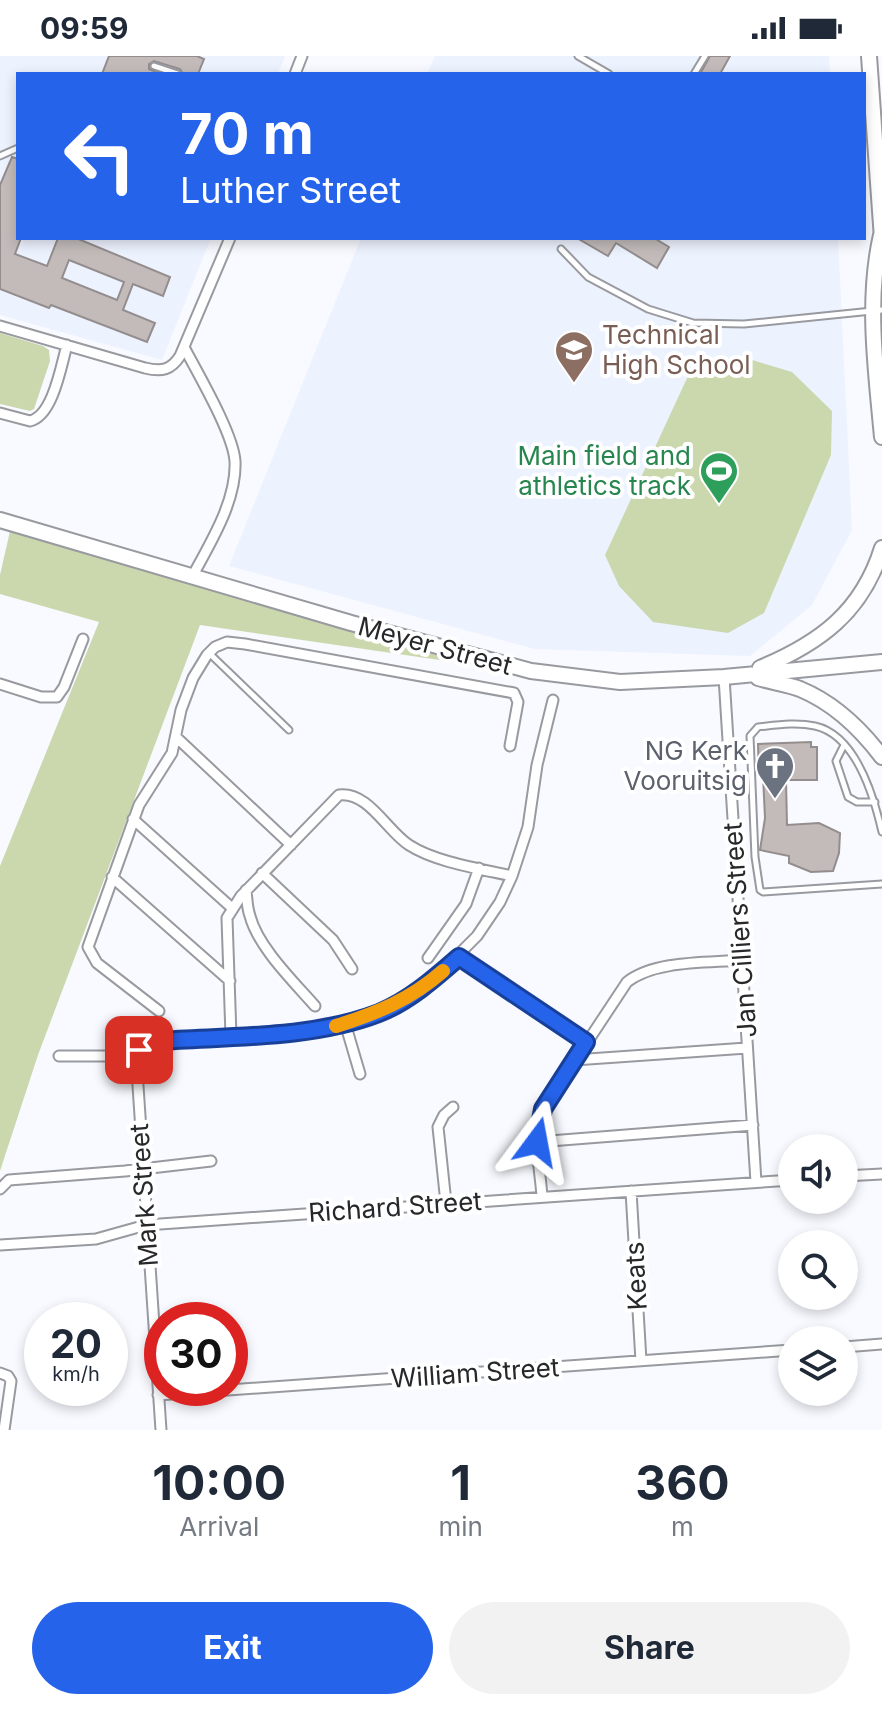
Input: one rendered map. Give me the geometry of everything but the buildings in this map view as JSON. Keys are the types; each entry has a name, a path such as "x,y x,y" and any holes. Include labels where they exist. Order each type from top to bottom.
{"street":[{"path":"869,56 882,237 877,255 882,437"},
{"path":"0,326 159,371 174,365 184,347 229,240"},
{"path":"0,413 30,421 42,416 67,345"},
{"path":"184,347 208,391 235,457 233,482 226,505 192,577"},
{"name":"Meyer Street","path":"0,520 531,671 620,682 724,677 882,662"},
{"path":"745,675 804,649 829,631 851,608 869,580 882,548"},
{"path":"0,684 41,697 57,697 83,639"},
{"path":"159,1011 106,971 89,952 96,920 133,819 143,796 172,753 181,710 193,678 209,653 227,642 245,644 514,693 518,702 510,746"},
{"path":"745,675 800,689 844,715 882,757"},
{"name":"Jan Cilliers Street","path":"724,677 756,1182"},
{"path":"59,1056 136,1056 152,1042 322,1029 380,1013 437,976 459,957 491,916 512,876 528,827 537,765 553,700"},
{"path":"176,737 291,845"},
{"path":"231,1036 227,918 246,890 339,795 347,794 360,800 409,845 512,876"},
{"path":"133,819 232,908"},
{"path":"428,958 466,904 479,868"},
{"path":"262,873 333,940 352,969"},
{"path":"112,877 230,981"},
{"path":"246,890 254,928 283,969 315,1006"},
{"path":"459,957 586,1042"},
{"path":"542,1196 537,1142 543,1109 627,982 653,968 742,960"},
{"path":"345,1023 360,1074"},
{"path":"574,1060 747,1048"},
{"name":"Mark Street","path":"136,1056 151,1302"},
{"path":"446,1203 438,1127 453,1107"},
{"path":"537,1142 753,1125"},
{"path":"0,1189 9,1180 211,1161"},
{"path":"858,1175 882,1174"},
{"name":"Richard Street","path":"0,1245 96,1239 146,1225 778,1181"},
{"name":"Keats","path":"631,1191 641,1361"},
{"path":"858,1346 882,1344"},
{"name":"William Street","path":"248,1389 778,1351"},
{"path":"0,1373 11,1381 4,1430"},
{"name":"Mark Street","path":"159,1406 161,1430"}],"lane":[{"path":"578,56 606,72"},
{"path":"154,66 172,72"},
{"path":"561,249 588,277 648,309 693,323 744,324 878,310"},
{"path":"209,653 289,730"},
{"path":"882,832 875,802 856,760 844,745 824,729 807,725 758,727 750,736 758,887 763,892 882,884"},
{"path":"844,745 836,761 848,797 857,802 875,802"}],"shaded area":[{"path":"0,56 285,56 279,72 16,72 16,240 210,240 162,360 0,315"},
{"path":"435,56 829,56 830,72 428,72"},
{"name":"Technical High School","path":"360,240 838,240 852,530 812,605 750,656 535,649 229,566"}],"green space":[{"path":"0,333 49,350 50,361 34,409 30,411 0,404"},
{"name":"Main field and athletics track","path":"742,357 792,372 832,411 831,455 764,613 728,633 653,622 619,586 605,555 695,361"},
{"path":"10,531 467,664 200,625 38,1055 0,1171 0,866 99,622 0,594 0,575"}],"slow traffic":[{"path":"336,1026 380,1013 443,971"}],"place":[{"name":"Technical High School","path":"574,384"},
{"name":"Main field and athletics track","path":"719,505"},
{"name":"NG Kerk Vooruitsig","path":"775,800"}],"route":[{"path":"139,1050 159,1041 322,1029 380,1013 437,976 459,957 586,1042 543,1109 537,1142"}]}
